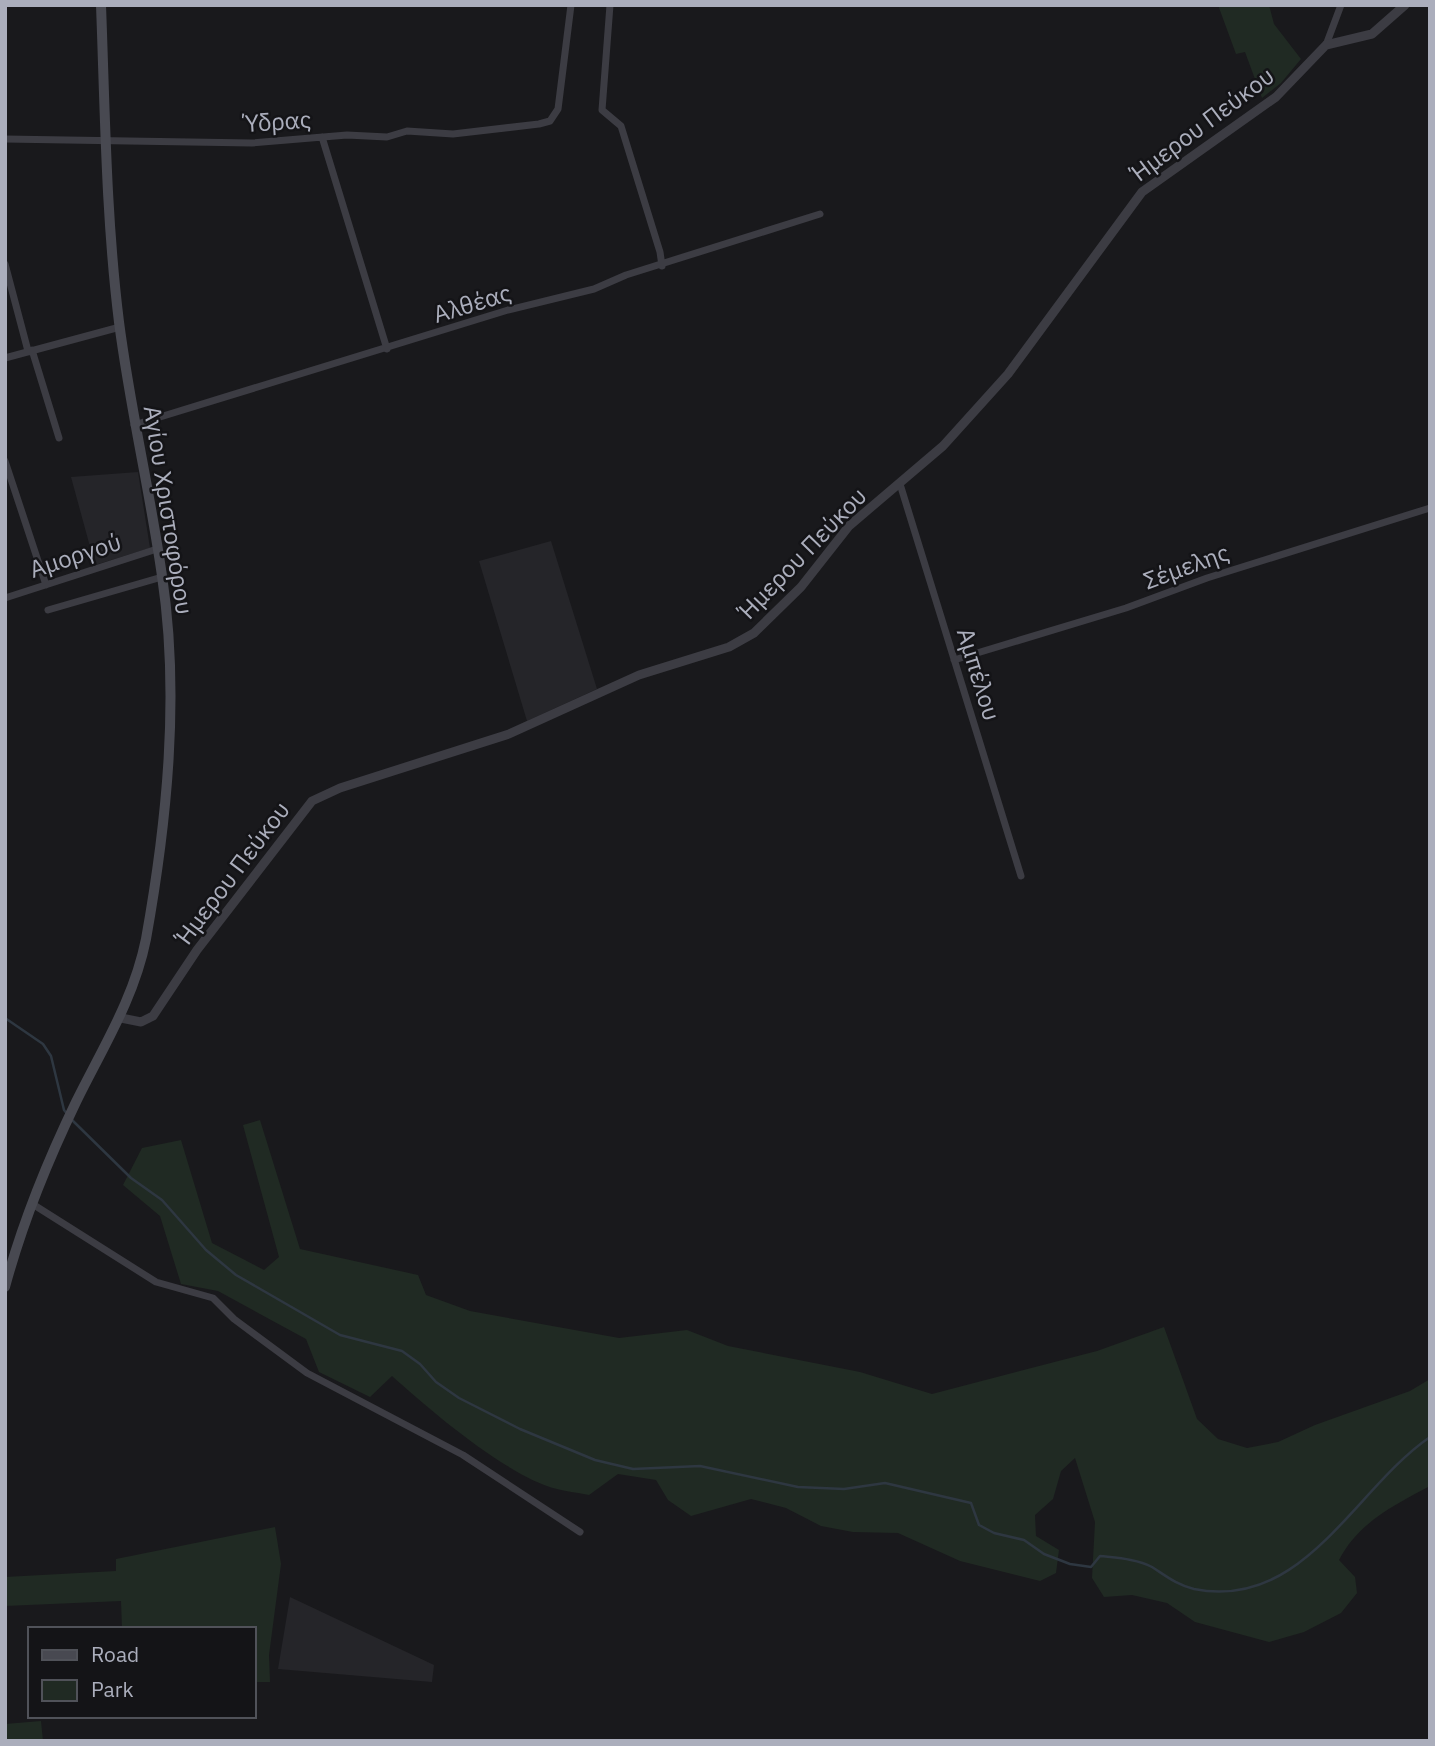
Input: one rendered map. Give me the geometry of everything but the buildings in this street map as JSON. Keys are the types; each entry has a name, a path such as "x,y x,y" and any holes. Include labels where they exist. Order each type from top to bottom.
{"main road":[{"name":"Αγίου Χριστοφόρου","path":"5,1287 9,1257 34,1205 75,1104 133,992 146,936 164,806 169,732 162,576 134,425 120,327 109,221 101,5"}],"street":[{"name":"Ύδρας","path":"5,139 252,143 322,137 387,137 407,131 488,132 550,121 559,103 571,5"},
{"path":"610,5 601,110 606,117 620,124 662,265"},
{"path":"1326,45 1340,5"},
{"path":"1326,45 1372,34 1405,5"},
{"name":"Ήμερου Πεύκου","path":"121,1018 141,1022 153,1016 197,950 312,801 340,788 509,734 639,675 739,642 765,624 801,587 849,526 943,446 1029,349 1102,243 1142,192 1276,97 1326,45"},
{"path":"322,137 387,349"},
{"name":"Αλθέας","path":"134,425 662,265 820,214"},
{"path":"5,264 60,438"},
{"path":"5,358 120,327"},
{"path":"5,461 46,585"},
{"name":"Αμπέλου","path":"900,484 1021,876"},
{"name":"Σέμελης","path":"954,660 1126,608 1223,572 1430,508"},
{"name":"Αμοργού","path":"5,598 157,549"},
{"path":"48,610 162,576"},
{"path":"34,1205 156,1283 213,1298 234,1319 307,1373 463,1455 580,1532"}],"shaded area":[{"path":"138,472 150,548 95,565 71,477"},
{"path":"551,541 597,689 527,721 479,561"},
{"path":"290,1597 434,1665 432,1682 278,1669"}],"green space":[{"path":"1218,5 1269,5 1274,24 1301,59 1281,83 1262,98 1245,52 1236,54"},
{"path":"260,1120 300,1249 418,1275 426,1295 470,1311 619,1338 687,1330 728,1346 860,1372 932,1394 1097,1351 1164,1327 1197,1419 1218,1439 1247,1448 1278,1442 1315,1425 1410,1391 1430,1379 1430,1486 1378,1516 1347,1547 1339,1560 1355,1577 1357,1593 1341,1613 1304,1632 1269,1642 1195,1622 1167,1603 1132,1595 1104,1597 1092,1578 1095,1522 1075,1458 1061,1471 1053,1499 1035,1515 1036,1536 1059,1550 1056,1573 1040,1581 960,1561 898,1533 853,1532 821,1526 786,1508 751,1499 691,1516 668,1500 656,1480 618,1474 589,1495 552,1488 528,1478 487,1453 392,1376 370,1397 319,1372 306,1339 218,1291 181,1284 160,1216 123,1185 142,1148 181,1140 212,1243 264,1270 279,1257 243,1125"},
{"path":"275,1527 281,1564 269,1655 270,1682 256,1682 256,1627 122,1627 121,1601 5,1606 5,1577 116,1571 116,1559"},
{"path":"41,1721 43,1741 5,1741 5,1724"}],"waterway":[{"path":"5,1018 43,1044 51,1056 64,1110 68,1115"},
{"path":"72,1120 131,1178 162,1200 206,1250 236,1275 340,1335 402,1351 420,1364 436,1382 459,1398 520,1429 595,1460 633,1469 700,1466 798,1487 844,1489 885,1483 971,1503 979,1525 994,1533 1024,1540 1044,1554 1070,1564 1091,1567 1100,1556 1127,1559 1146,1564 1172,1580 1194,1589 1233,1591 1267,1582 1297,1564 1325,1541 1403,1459 1430,1437"}]}
